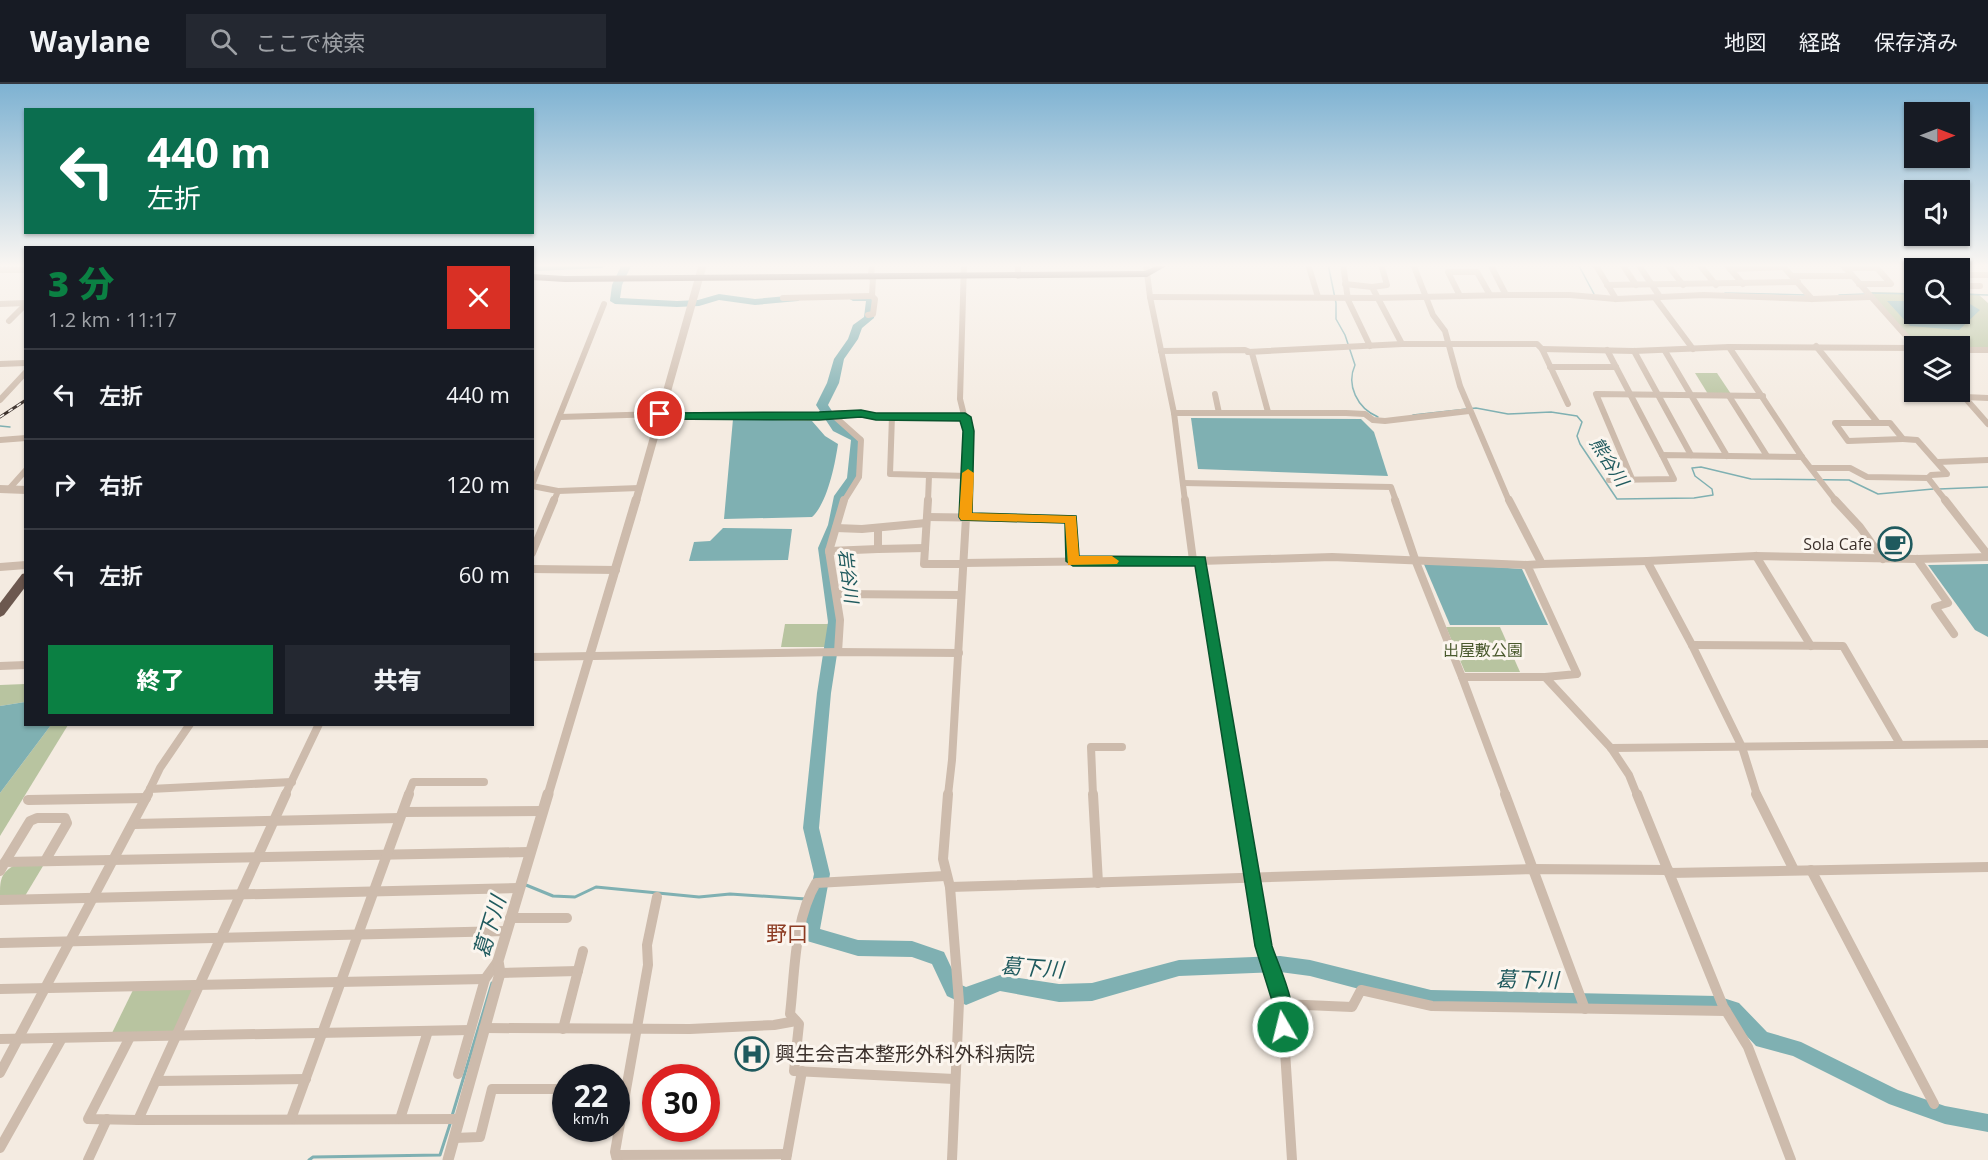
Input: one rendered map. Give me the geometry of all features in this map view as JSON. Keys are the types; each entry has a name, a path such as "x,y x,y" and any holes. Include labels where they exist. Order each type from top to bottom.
{"highway":[{"path":"0,612 24,581"}],"street":[{"path":"9,321 16,314"},
{"path":"534,481 600,314"},
{"path":"448,1160 484,1028 510,918 616,570 688,314"},
{"path":"868,315 872,314"},
{"path":"952,1160 959,1002 950,887 945,876 945,821 952,768 968,476 968,431 960,399 963,314"},
{"path":"1154,314 1174,413 1196,560 1264,946 1268,965 1282,1004 1292,1160"},
{"path":"1354,314 1370,346"},
{"path":"1386,314 1402,344"},
{"path":"1433,314 1445,331 1447,345 1469,411 1502,487 1542,564"},
{"path":"1670,314 1693,349"},
{"path":"1885,314 1904,336"},
{"path":"1161,351 1248,351 1402,344 1536,344 1542,349 1568,404"},
{"path":"1816,346 1878,423"},
{"path":"1542,349 1665,351 1728,347 1904,347"},
{"path":"1728,347 1810,468 1860,526 1883,559"},
{"path":"1607,350 1674,479 1609,480"},
{"path":"1970,350 1988,350"},
{"path":"1248,351 1251,353 1268,412"},
{"path":"1634,351 1691,455"},
{"path":"1665,351 1726,456"},
{"path":"0,364 24,363"},
{"path":"1550,367 1616,367"},
{"path":"0,400 24,374"},
{"path":"1215,394 1219,413"},
{"path":"1632,478 1596,394 1763,396"},
{"path":"1729,396 1767,456"},
{"path":"1970,397 1988,398"},
{"path":"1969,402 1988,424"},
{"path":"1174,413 1365,414 1373,420 1385,421 1469,411"},
{"path":"560,417 861,414 965,417"},
{"path":"833,415 838,424 855,432 861,440 859,477 846,496 840,522 829,551 840,620 838,652"},
{"path":"892,416 890,474 968,476"},
{"path":"1810,468 1850,468 1867,477 1928,478 1930,475 1947,474 1917,440 1848,441 1835,423 1890,423 1903,439"},
{"path":"0,440 24,438"},
{"path":"1662,455 1802,457"},
{"path":"1938,462 1988,460"},
{"path":"5,489 24,472"},
{"path":"929,476 924,564 1332,557 1527,565 1756,556 1883,559 1988,556"},
{"path":"1928,478 1988,556"},
{"path":"1183,483 1391,487 1416,562 1462,677 1585,1009"},
{"path":"534,486 558,490 639,488"},
{"path":"5,489 24,490"},
{"path":"534,548 558,490"},
{"path":"836,528 878,528 926,520 966,517 1071,519 1073,561"},
{"path":"878,528 878,549"},
{"path":"829,551 925,548"},
{"path":"1756,556 1811,646"},
{"path":"1917,559 1948,603 1935,607 1954,633"},
{"path":"1647,561 1692,645 1742,747 1758,799 1794,870"},
{"path":"0,567 24,565"},
{"path":"1462,677 1545,677 1577,674 1527,565"},
{"path":"534,569 616,570"},
{"path":"837,594 961,595"},
{"path":"1692,645 1843,646 1900,744"},
{"path":"534,657 838,652 959,653"},
{"path":"0,666 24,665"},
{"path":"1545,677 1611,748 1629,775 1726,1011 1748,1047 1791,1160"},
{"path":"0,1073 134,824 160,768 189,726"},
{"path":"138,1120 272,821 318,726"},
{"path":"1611,748 1988,744"},
{"path":"1098,883 1090,747 1122,747"},
{"path":"28,800 292,782"},
{"path":"291,1119 414,782 483,782"},
{"path":"134,824 542,811"},
{"path":"2,866 30,821 37,818 66,818 67,823 45,861"},
{"path":"2,866 45,861 529,852"},
{"path":"950,887 1532,869 1669,871 1988,867"},
{"path":"1811,870 1934,1104"},
{"path":"945,876 816,883 810,889 790,1014 800,1024 794,1071 954,1079"},
{"path":"0,900 519,888"},
{"path":"628,1064 637,1030 648,965 647,945 657,897"},
{"path":"510,918 567,918"},
{"path":"0,943 507,931"},
{"path":"562,1029 583,951"},
{"path":"458,1074 485,979 499,967 578,971"},
{"path":"0,989 485,979"},
{"path":"1282,1004 1352,1007 1361,990 1432,1006 1726,1011"},
{"path":"484,1028 637,1030 774,1026 796,1021"},
{"path":"0,1039 470,1030"},
{"path":"400,1119 428,1031"},
{"path":"130,1037 88,1119 459,1119"},
{"path":"0,1148 62,1038"},
{"path":"618,1142 617,1157 786,1157 802,1071"},
{"path":"156,1081 306,1078"},
{"path":"454,1138 480,1137 492,1089 552,1089"},
{"path":"88,1160 107,1119"}],"green space":[{"path":"1888,314 1904,314 1904,324 1970,324 1970,314 1988,314 1988,349 1970,348 1970,336 1908,336"},
{"path":"1695,373 1717,373 1731,394 1708,394"},
{"path":"785,624 828,624 827,647 781,647"},
{"name":"出屋敷公園","path":"1446,627 1500,627 1520,672 1465,672"},
{"path":"24,684 24,702 0,706 0,685"},
{"path":"50,726 67,726 0,836 0,793"},
{"path":"13,866 43,866 25,896 0,896 2,878 5,872"},
{"path":"194,988 174,1032 112,1033 133,990"}],"water":[{"path":"1908,324 1965,324 1959,330 1910,326"},
{"path":"1191,418 1361,419 1374,432 1388,476 1198,469"},
{"path":"733,419 812,421 825,436 838,444 826,494 812,517 724,519"},
{"path":"723,528 792,529 788,560 689,561 694,542 710,541"},
{"path":"1423,562 1522,569 1548,625 1450,625"},
{"path":"1988,564 1988,637 1975,630 1928,565"},
{"path":"24,702 24,726 50,726 0,793 0,706"}],"waterway":[{"name":"葛下川","path":"869,314 869,318 857,327 853,339 839,359 833,383 822,405 837,428 857,438 853,479 840,496 834,525 824,548 835,622 824,693 811,828 822,874 811,927 813,935 858,948 912,949 938,958 953,990 966,996 1000,983 1059,993 1092,992 1179,968 1280,964 1310,968 1431,999 1717,1005 1733,1009 1762,1040 1795,1048 1895,1098 1945,1115 1988,1123"},
{"name":"熊谷川","path":"1336,314 1355,365 1352,380 1355,395 1364,408 1378,417"},
{"name":"熊谷川","path":"1413,415 1476,408 1508,414 1551,412 1577,416 1582,422 1577,436 1580,444 1617,499 1694,498 1713,495 1712,489 1695,476 1692,468 1701,467 1751,479 1849,480 1878,494 1933,489"},
{"path":"0,426 10,427"},
{"name":"熊谷川","path":"1939,489 1988,487"},
{"name":"葛下川","path":"526,885 553,896 575,897 596,887 699,897 730,894 806,899"},
{"name":"葛下川","path":"452,1116 492,983"},
{"name":"葛下川","path":"309,1160 313,1157 440,1155 451,1121"}],"railway":[{"path":"0,417 24,401"}],"slow traffic":[{"path":"968,473 966,517 1071,519 1073,561 1112,561"}],"place":[{"name":"Sola Cafe","path":"1895,544"},
{"name":"興生会吉本整形外科外科病院","path":"752,1054"}],"district":[{"name":"野口","path":"787,934"}],"route":[{"path":"660,414 660,416 819,416 839,413 876,416 965,417 968,431 966,517 1071,519 1073,561 1200,561 1264,946 1268,965 1282,1004 1283,1027"}],"water label":[{"name":"岩谷川","path":"848,576"}]}
